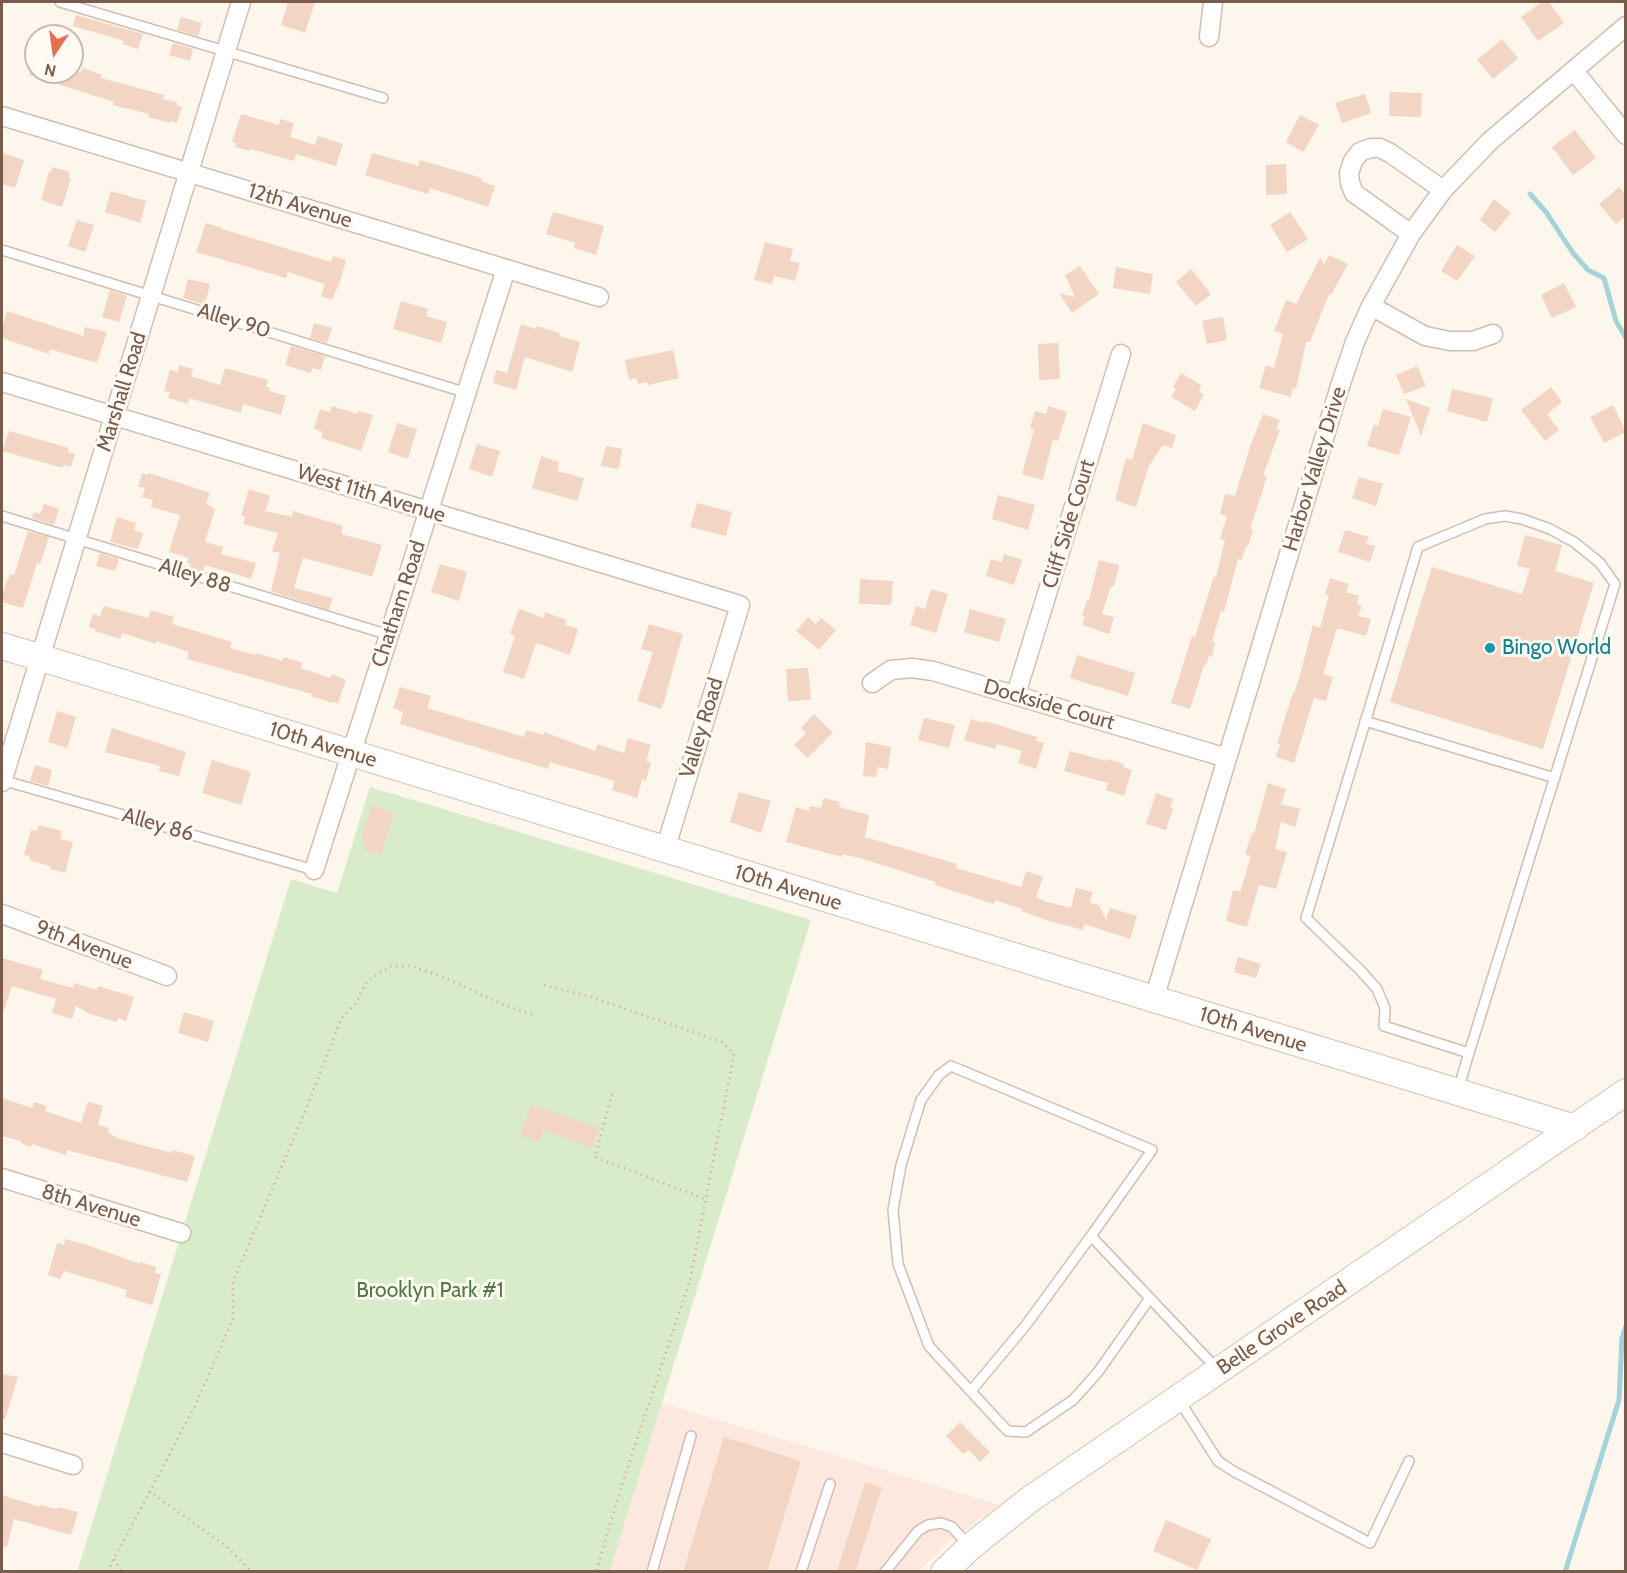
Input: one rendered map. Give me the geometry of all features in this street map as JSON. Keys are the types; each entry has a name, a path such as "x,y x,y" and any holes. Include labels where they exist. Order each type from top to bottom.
{"street":[{"name":"Marshall Road","path":"2,780 241,2"},
{"path":"1209,37 1213,2"},
{"name":"Harbor Valley Drive","path":"1154,999 1340,386 1355,342 1371,306 1412,234 1443,190 1530,105 1626,26"},
{"path":"1574,71 1626,135"},
{"name":"12th Avenue","path":"2,116 599,297"},
{"path":"1412,234 1354,193 1349,172 1353,161 1360,152 1380,148 1443,190"},
{"name":"Chatham Road","path":"314,870 506,268"},
{"path":"1371,306 1425,336 1450,341 1473,341 1493,334"},
{"name":"Cliff Side Court","path":"1016,694 1121,354"},
{"name":"West 11th Avenue","path":"2,382 740,605"},
{"name":"Valley Road","path":"664,850 740,605"},
{"name":"10th Avenue","path":"2,646 1575,1128"},
{"name":"Dockside Court","path":"873,683 891,670 912,668 933,671 1227,758"},
{"name":"9th Avenue","path":"2,914 167,976"},
{"name":"Belle Grove Road","path":"944,1572 970,1547 1029,1500 1626,1092"},
{"name":"8th Avenue","path":"2,1178 181,1233"},
{"path":"2,1443 73,1465"}],"lane":[{"path":"60,2 383,98"},
{"name":"Alley 90","path":"2,250 467,393"},
{"name":"Alley 88","path":"2,516 389,635"},
{"path":"1457,1092 1615,584 1600,564 1574,542 1550,529 1522,519 1505,516 1485,519 1418,547 1306,918 1377,989 1385,1008 1384,1026 1469,1053"},
{"path":"1365,721 1554,778"},
{"name":"Alley 86","path":"2,780 314,870"},
{"path":"970,1391 1026,1325 1152,1150 951,1066 939,1075 921,1100 901,1165 893,1210 898,1264 929,1346 970,1391 1008,1431 1026,1432 1073,1400 1098,1372 1150,1299"},
{"path":"1091,1236 1218,1371"},
{"path":"1178,1398 1218,1461 1370,1543 1408,1461"},
{"path":"652,1572 691,1436"},
{"path":"801,1572 830,1484"},
{"path":"885,1572 918,1531 928,1525 940,1523 952,1527 970,1547"}],"path":[{"path":"107,1572 194,1408 233,1319 233,1282 306,1109 341,1019 356,1003 367,981 391,966 411,966 448,979 504,1005 534,1015"},
{"path":"544,985 587,996 722,1042 734,1054 690,1280 623,1481 596,1572"},
{"path":"612,1094 595,1157 705,1199"},
{"path":"149,1491 227,1547 252,1572"},
{"path":"114,1559 122,1572"}],"shaded area":[{"path":"662,1403 1000,1505 945,1544 919,1571 610,1572"}],"green space":[{"name":"Brooklyn Park #1","path":"370,787 811,920 610,1571 77,1572 291,879 337,893"}],"building":[{"path":"288,2 315,2 305,33 281,25"},
{"path":"1542,2 1549,2 1564,23 1538,41 1521,17"},
{"path":"76,15 143,34 138,49 123,44 124,41 84,29 84,24 74,24"},
{"path":"181,17 202,23 198,36 177,30"},
{"path":"1502,39 1518,58 1493,79 1477,60"},
{"path":"173,43 193,49 190,61 169,55"},
{"path":"84,68 102,75 101,78 164,95 163,99 177,102 176,105 182,107 177,123 171,121 170,123 148,117 149,114 113,105 114,102 57,84 84,84"},
{"path":"1390,92 1422,93 1421,117 1389,116"},
{"path":"1365,94 1371,113 1342,123 1335,103"},
{"path":"241,114 279,125 280,119 294,123 290,137 315,145 318,136 343,144 336,166 296,154 294,161 235,147 236,143 232,142"},
{"path":"1300,115 1319,125 1303,152 1286,142"},
{"path":"1575,130 1596,158 1573,175 1552,147"},
{"path":"2,153 24,160 15,188 2,184"},
{"path":"372,153 418,166 420,160 482,178 481,181 495,186 488,207 430,188 428,194 365,175"},
{"path":"1286,164 1287,194 1266,195 1266,165"},
{"path":"52,167 70,172 69,178 71,178 62,207 41,200"},
{"path":"1619,187 1626,195 1626,216 1616,224 1599,204"},
{"path":"111,191 146,201 140,223 105,212"},
{"path":"1494,199 1511,213 1495,232 1480,220"},
{"path":"553,212 604,226 596,255 574,248 575,243 546,234"},
{"path":"1290,212 1308,239 1287,252 1270,225"},
{"path":"77,220 94,225 85,252 68,246"},
{"path":"206,223 331,262 333,256 346,260 332,300 321,296 325,284 288,272 286,278 196,252"},
{"path":"765,242 793,249 790,261 800,263 795,281 774,276 772,284 754,280"},
{"path":"1457,245 1475,256 1457,281 1441,271"},
{"path":"1329,255 1348,264 1331,295 1329,294 1310,342 1306,342 1296,389 1293,388 1291,397 1259,388 1266,365 1274,368 1283,334 1274,331 1286,300 1296,304 1320,258 1324,265"},
{"path":"1080,266 1099,294 1072,313 1059,293 1075,297 1065,275"},
{"path":"1116,267 1153,274 1150,294 1113,288"},
{"path":"1191,269 1211,294 1196,306 1176,282"},
{"path":"188,279 210,284 205,305 183,298"},
{"path":"1564,283 1576,307 1552,318 1541,295"},
{"path":"110,290 127,296 119,322 102,317"},
{"path":"401,301 428,309 426,316 447,322 441,343 393,329"},
{"path":"7,311 83,336 85,327 107,332 97,363 50,349 49,354 2,338"},
{"path":"1223,317 1227,340 1207,344 1202,321"},
{"path":"314,323 332,328 327,343 310,338"},
{"path":"521,324 560,333 559,336 580,342 572,372 525,357 516,390 493,383 496,370 507,373"},
{"path":"1058,343 1060,379 1039,380 1038,344"},
{"path":"291,346 325,356 321,370 312,368 311,373 285,365"},
{"path":"673,350 679,378 648,385 647,382 638,384 636,378 629,380 625,360"},
{"path":"179,365 193,369 191,376 220,385 225,368 268,380 266,387 270,388 269,391 286,396 281,415 243,404 241,413 189,398 188,404 168,398 170,392 164,391 170,370 178,372"},
{"path":"1417,366 1426,386 1404,394 1396,375"},
{"path":"1181,373 1201,385 1199,392 1204,394 1195,411 1171,397 1176,389 1173,387"},
{"path":"1551,387 1562,402 1547,414 1559,430 1545,441 1521,410"},
{"path":"1452,389 1493,398 1487,422 1447,411"},
{"path":"1406,399 1430,408 1421,436"},
{"path":"1613,405 1626,432 1604,443 1590,417"},
{"path":"332,406 357,414 359,411 373,415 361,451 321,438 323,432 314,429 320,409 330,412"},
{"path":"1048,406 1067,412 1058,441 1053,439 1043,480 1022,474 1034,430 1030,428 1035,411 1046,414"},
{"path":"1383,409 1411,417 1399,455 1367,446 1374,424 1378,426"},
{"path":"1263,414 1280,420 1276,429 1280,430 1263,475 1267,476 1250,529 1253,529 1248,547 1246,546 1242,560 1238,559 1224,612 1221,611 1212,641 1215,642 1212,657 1209,656 1204,665 1190,709 1171,703 1192,636 1195,637 1214,576 1216,577 1225,540 1220,539 1227,516 1220,514 1225,494 1235,496"},
{"path":"397,423 417,429 408,459 388,452"},
{"path":"1143,423 1176,435 1172,448 1163,445 1149,466 1136,507 1115,500 1126,458 1132,460"},
{"path":"9,431 69,448 68,452 75,454 71,467 64,465 63,468 2,451"},
{"path":"477,444 500,451 492,477 469,469"},
{"path":"606,446 622,449 619,469 601,466"},
{"path":"541,456 559,462 557,471 584,478 577,501 532,488"},
{"path":"142,473 148,475 149,473 210,493 206,504 215,509 205,542 223,547 221,554 256,563 251,579 205,565 203,571 190,567 191,564 187,563 189,558 169,552 180,515 151,507 153,500 142,497 145,488 138,487"},
{"path":"1359,477 1383,484 1376,506 1352,498"},
{"path":"249,489 270,496 265,511 292,517 293,511 343,526 341,534 382,545 373,574 371,576 303,558 294,588 333,598 329,610 271,591 280,553 272,551 278,533 243,524 245,517 241,516"},
{"path":"998,495 1035,505 1028,530 992,519"},
{"path":"697,503 732,512 726,536 690,527"},
{"path":"44,504 59,509 54,525 32,518 34,512 40,514"},
{"path":"117,517 136,523 134,530 143,533 138,549 110,542"},
{"path":"1345,530 1369,537 1366,544 1375,546 1370,562 1338,552"},
{"path":"28,531 49,537 40,564 37,563 23,608 2,602 2,597 10,574 14,575"},
{"name":"Bingo World","path":"1525,535 1562,545 1555,571 1594,583 1543,749 1390,702 1432,567 1522,594 1530,569 1517,566"},
{"path":"100,553 119,559 115,571 96,566"},
{"path":"1004,554 1022,560 1014,585 986,576 991,559 1002,562"},
{"path":"1099,560 1119,565 1114,586 1111,586 1102,614 1114,617 1109,634 1082,625 1085,617 1082,616 1087,600 1089,600"},
{"path":"440,564 467,572 459,601 431,592"},
{"path":"1330,578 1349,584 1346,592 1359,596 1357,604 1362,606 1358,616 1371,619 1366,636 1337,628 1323,674 1333,677 1326,701 1314,698 1294,763 1276,757 1280,744 1277,743 1299,679 1313,625 1320,628 1329,595 1325,595"},
{"path":"860,579 893,581 891,605 859,604"},
{"path":"931,589 948,594 936,633 910,625 916,606 925,609"},
{"path":"104,606 148,618 151,610 174,617 172,624 232,642 230,648 282,661 284,657 303,663 301,668 330,678 332,674 346,680 338,703 187,659 189,652 156,641 156,644 122,633 120,639 95,631 89,627 93,614 100,616"},
{"path":"519,609 544,618 545,612 566,620 565,625 578,629 570,655 536,643 524,679 503,672 515,636 510,634"},
{"path":"970,609 1006,619 999,642 964,632"},
{"path":"808,617 816,624 821,618 836,630 819,650 796,631"},
{"path":"649,624 683,634 661,709 637,701 653,652 641,649"},
{"path":"1077,655 1135,673 1128,696 1070,678"},
{"path":"808,668 811,700 788,701 786,669"},
{"path":"400,687 431,696 427,708 524,737 526,730 544,735 544,732 595,751 598,744 624,753 628,738 651,745 646,761 651,762 646,781 642,780 637,798 612,790 615,781 550,762 548,769 400,724 403,712 393,708"},
{"path":"57,711 76,717 67,748 48,742"},
{"path":"814,714 833,733 808,758 794,745 806,733 801,728"},
{"path":"924,718 955,725 949,748 918,740"},
{"path":"971,719 1037,737 1036,741 1044,743 1036,769 1018,763 1022,751 997,744 995,749 964,740"},
{"path":"112,728 186,752 179,776 159,771 160,766 105,752"},
{"path":"866,742 891,747 888,769 878,767 876,777 863,776"},
{"path":"1070,751 1107,761 1108,759 1124,764 1123,767 1132,770 1124,796 1106,790 1108,783 1064,771"},
{"path":"212,760 251,772 241,805 202,793"},
{"path":"35,765 52,770 48,786 30,781"},
{"path":"1268,783 1286,789 1281,804 1300,809 1295,827 1281,822 1275,849 1287,852 1276,889 1259,885 1247,927 1226,921 1233,890 1240,892 1251,856 1245,854 1252,833 1254,834"},
{"path":"739,792 771,801 761,833 730,822"},
{"path":"1156,793 1173,799 1170,808 1173,808 1166,830 1146,824"},
{"path":"824,798 840,802 839,807 869,815 865,837 957,864 956,868 1021,887 1026,871 1043,877 1036,897 1044,901 1071,908 1076,888 1093,892 1090,903 1099,905 1106,920 1110,908 1137,916 1130,939 1084,924 1083,930 1046,920 995,900 994,904 935,885 936,882 860,858 842,854 842,857 786,842 796,807 809,811 810,806 821,808"},
{"path":"372,805 394,812 381,855 364,850 366,842 363,841 364,836 362,835"},
{"path":"39,825 62,831 60,839 73,842 65,873 29,860 30,856 24,855 31,830 37,831"},
{"path":"1238,957 1261,964 1256,978 1234,972"},
{"path":"2,958 43,970 40,979 73,988 74,983 97,990 98,986 134,997 126,1021 118,1018 117,1022 90,1014 76,1006 72,1019 52,1013 56,999 12,986 4,1010 2,1010"},
{"path":"184,1012 214,1021 208,1042 178,1033"},
{"path":"2,1098 32,1108 34,1102 47,1106 45,1111 81,1123 88,1102 103,1106 98,1125 109,1128 108,1133 120,1139 172,1153 172,1150 195,1156 187,1182 67,1150 66,1155 32,1144 31,1147 21,1141 2,1136"},
{"path":"531,1104 599,1128 592,1148 543,1130 539,1142 520,1136"},
{"path":"65,1239 140,1264 141,1262 156,1267 155,1273 161,1274 152,1305 125,1297 127,1290 64,1271 60,1279 48,1275 57,1243 64,1245"},
{"path":"2,1374 18,1377 5,1419 2,1419"},
{"path":"960,1422 990,1452 980,1462 969,1450 963,1454 946,1436"},
{"path":"724,1437 801,1461 767,1572 683,1572"},
{"path":"865,1482 882,1487 855,1572 837,1572"},
{"path":"2,1495 40,1507 41,1505 57,1509 57,1507 78,1512 71,1535 14,1519 7,1547 2,1546"},
{"path":"1166,1520 1211,1539 1197,1570 1153,1551"}],"waterway":[{"path":"1530,194 1546,212 1573,253 1588,270 1604,278 1616,321 1626,338"},
{"path":"1565,1572 1619,1400 1622,1338 1626,1326"}],"place":[{"name":"Bingo World","path":"1490,648"}]}
